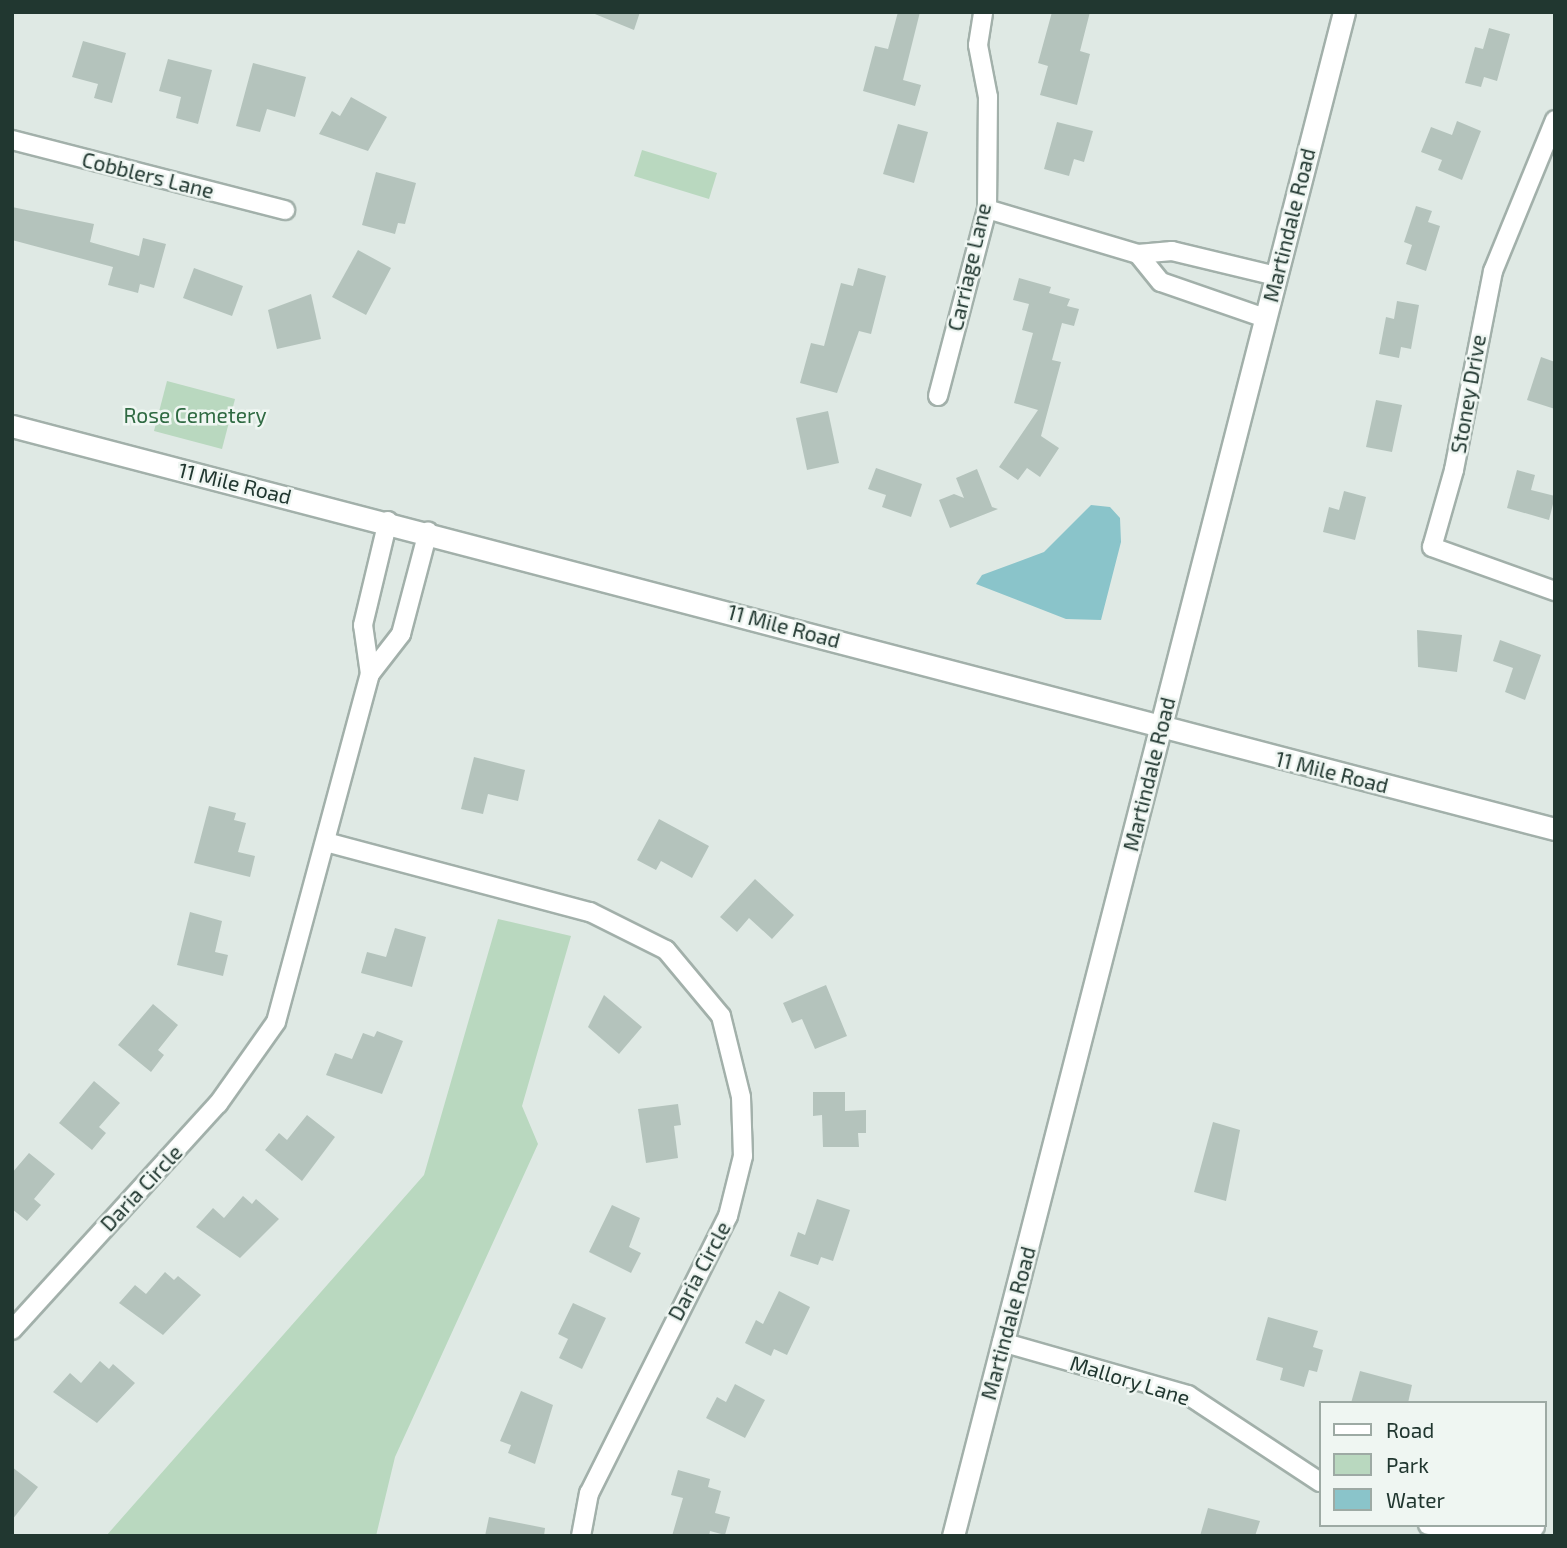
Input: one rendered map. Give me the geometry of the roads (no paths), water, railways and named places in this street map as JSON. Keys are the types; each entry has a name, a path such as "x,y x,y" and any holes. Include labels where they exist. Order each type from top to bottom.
{"street":[{"name":"Carriage Lane","path":"937,396 987,209 988,97 978,45 983,12"},
{"name":"Martindale Road","path":"953,1536 1344,12"},
{"name":"Stoney Drive","path":"1555,120 1493,271 1454,470 1432,547 1555,591"},
{"name":"Cobblers Lane","path":"12,140 285,210"},
{"path":"987,209 1138,254 1172,251 1276,276"},
{"path":"1138,254 1161,282 1265,318"},
{"name":"11 Mile Road","path":"12,426 428,532 1159,728 1555,829"},
{"name":"Daria Circle","path":"12,1329 218,1104 267,1040 284,1000 370,674 363,625 388,522"},
{"name":"Daria Circle","path":"370,674 401,634 428,532"},
{"name":"Daria Circle","path":"326,842 590,912 666,950 721,1016 741,1097 743,1156 728,1216 589,1493 581,1536"},
{"name":"Mallory Lane","path":"1002,1342 1188,1395 1318,1481"}],"water":[{"path":"1091,505 1110,507 1120,518 1121,542 1101,620 1066,619 976,584 982,575 1044,552"}],"park label":[{"name":"Rose Cemetery","path":"195,415"}]}
